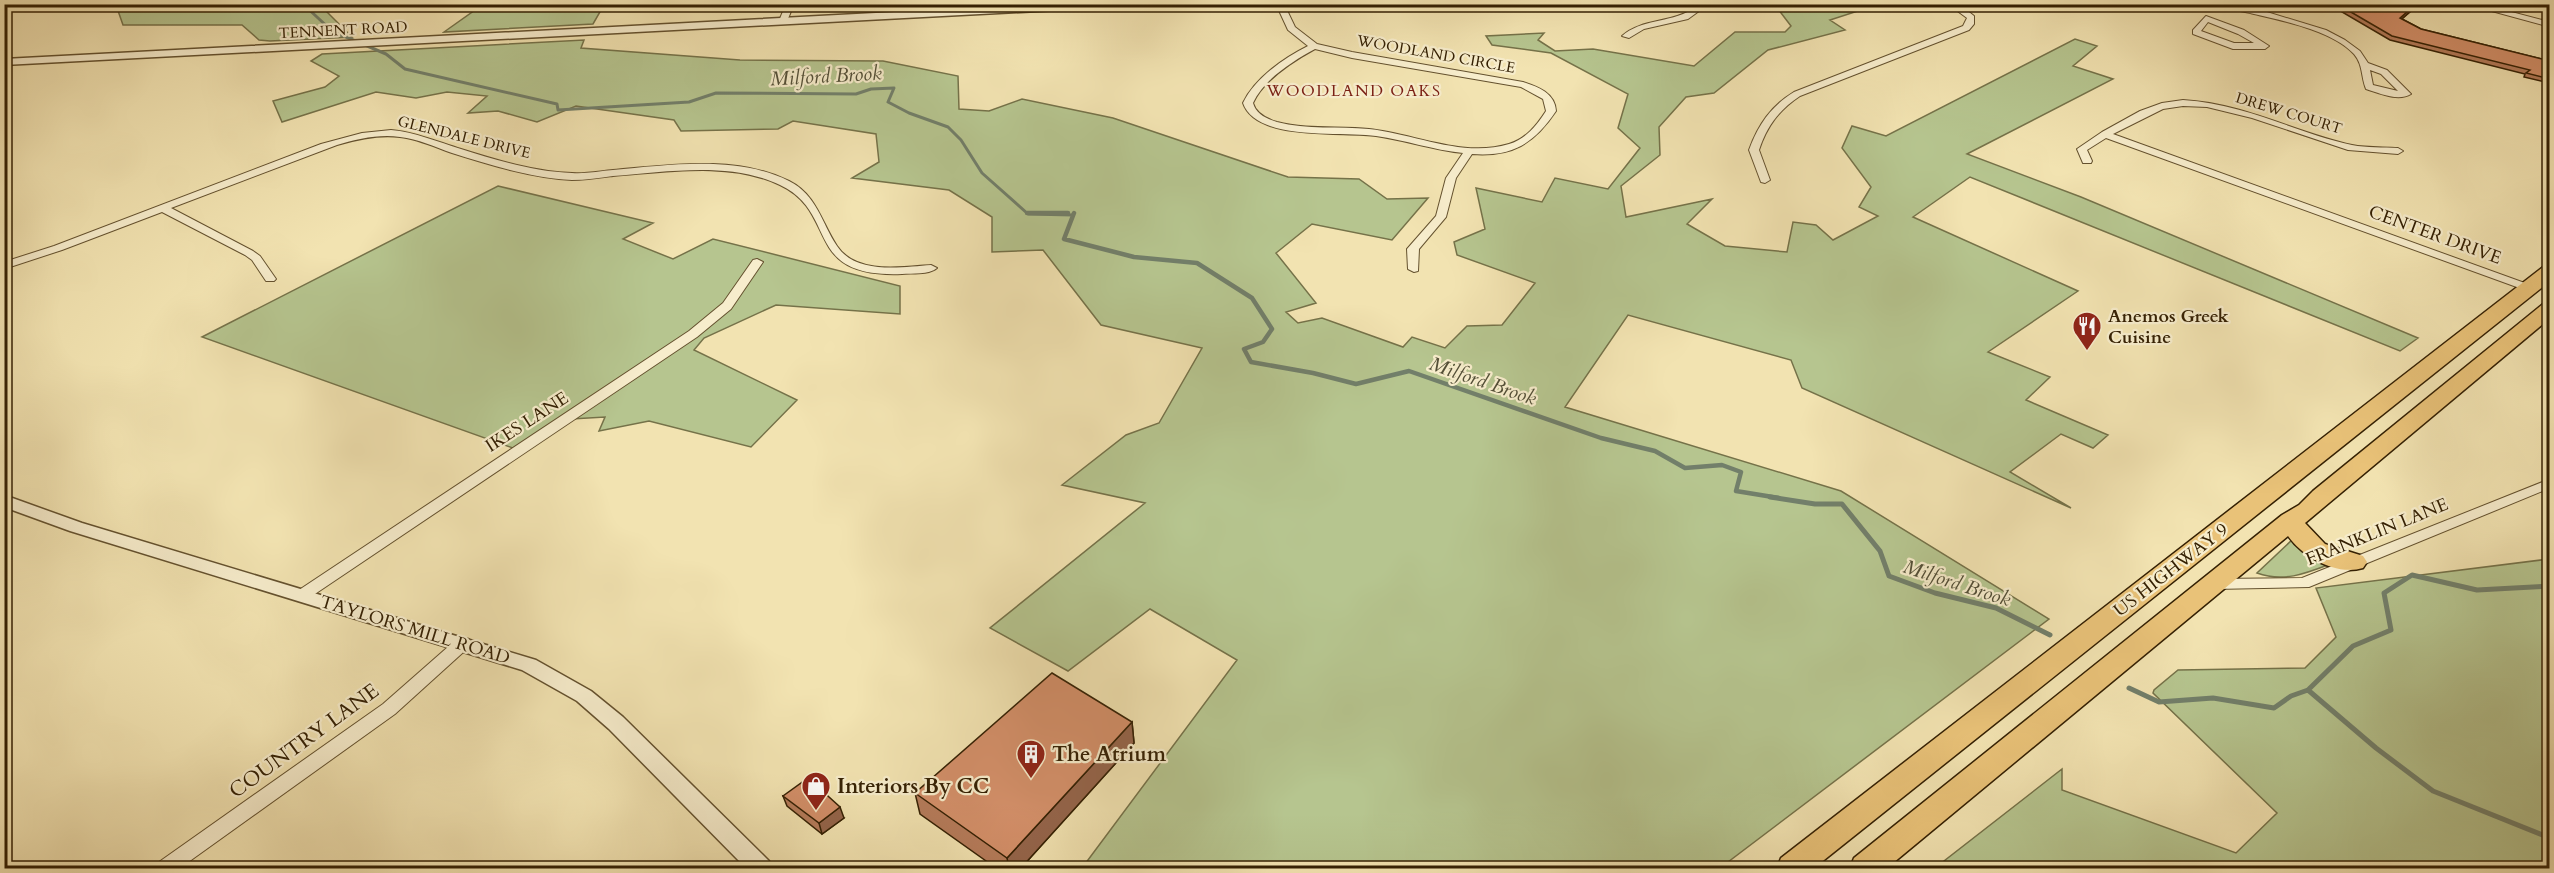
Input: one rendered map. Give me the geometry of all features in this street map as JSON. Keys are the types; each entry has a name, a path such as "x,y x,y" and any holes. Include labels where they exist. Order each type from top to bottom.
{"highway":[{"name":"US HIGHWAY 9","path":"1792,868 2550,271"},
{"name":"US HIGHWAY 9","path":"1865,868 2291,521 2307,511 2321,496 2550,308"},
{"path":"2291,521 2310,547 2323,555 2354,562"}],"street":[{"path":"783,21 790,4"},
{"name":"TENNENT ROAD","path":"4,62 1115,4"},
{"name":"WOODLAND CIRCLE","path":"1281,4 1291,28 1314,46 1352,56 1517,83 1538,90 1548,99 1552,106 1551,111 1526,141 1499,150 1469,151 1373,132 1279,125 1260,118 1251,111 1248,103 1253,92 1301,52 1314,46"},
{"path":"1626,36 1641,27 1688,16 1695,11 1694,4"},
{"path":"1765,180 1754,150 1775,108 1797,94 1966,28 1971,18 1952,4"},
{"path":"2206,19 2241,32 2265,46 2233,46 2196,32 2206,19 2220,4 2280,19 2328,35 2357,51 2365,65"},
{"path":"2470,4 2550,25"},
{"name":"DREW COURT","path":"2088,161 2082,149 2105,134 2162,106 2188,104 2247,114 2350,148 2398,151"},
{"name":"GLENDALE DRIVE","path":"4,266 338,142 365,136 400,134 506,165 569,176 698,167 733,169 762,175 789,185 808,198 832,248 845,260 877,270 892,271 931,267"},
{"name":"CENTER DRIVE","path":"2105,134 2529,288"},
{"path":"1413,269 1413,249 1441,217 1451,178 1469,151"},
{"path":"162,208 249,253 256,258 270,279"},
{"name":"IKES LANE","path":"301,596 701,328 727,306 757,262"},
{"name":"FRANKLIN LANE","path":"2213,584 2304,583 2329,575 2354,562 2550,483"},
{"name":"TAYLORS MILL ROAD","path":"4,501 76,527 464,643 529,665 584,696 616,723 761,868"},
{"name":"COUNTRY LANE","path":"166,868 389,709 464,643"}],"green space":[{"path":"116,5 320,5 352,37 270,41 259,40 242,25 123,25"},
{"path":"482,5 604,5 593,24 444,32"},
{"path":"1775,5 1847,5 1861,10 1830,20 1845,30 1768,50 1714,93 1686,97 1659,127 1660,155 1621,186 1626,217 1712,199 1687,224 1725,246 1787,252 1793,222 1816,225 1833,240 1878,216 1859,207 1871,187 1842,148 1852,126 1886,136 2075,39 2097,46 2073,66 2113,79 1967,154 2081,197 2418,338 2400,351 1970,177 1913,217 2078,291 1988,352 2050,377 2026,400 2108,435 2093,448 2061,434 2010,472 2071,508 1802,388 1791,360 1628,315 1565,407 1841,491 2049,619 1720,868 1082,868 1237,660 1150,609 1068,671 990,628 1145,503 1062,485 1126,435 1159,423 1202,348 1101,325 1043,250 992,252 992,217 949,190 852,178 879,162 876,134 793,121 778,129 681,131 674,120 576,106 537,122 498,111 468,113 487,96 447,92 416,98 376,92 282,122 273,101 325,87 339,76 311,61 322,54 584,40 581,48 740,60 883,61 958,76 959,109 989,111 1022,99 1113,118 1288,177 1359,179 1387,199 1428,198 1392,240 1312,224 1276,253 1316,303 1286,312 1298,323 1322,318 1403,347 1412,337 1445,348 1467,326 1502,325 1535,283 1457,255 1454,242 1485,229 1476,188 1542,202 1555,178 1608,189 1640,148 1618,128 1628,94 1551,53 1492,45 1486,36 1544,33 1538,40 1555,51 1593,49 1694,66 1735,32 1785,32 1791,26"},
{"path":"498,186 653,223 623,239 673,259 713,239 900,286 900,314 776,305 704,338 694,350 797,400 751,447 649,421 599,431 605,417 571,419 524,452 202,337"},
{"path":"2293,539 2333,563 2295,576 2277,577 2257,573"},
{"path":"2549,559 2549,868 1935,868 2062,769 2062,790 2236,853 2277,813 2153,693 2154,690 2178,670 2305,668 2336,637 2316,588"}],"building":[{"path":"2348,4 2416,4 2400,18 2421,29 2550,61 2550,79 2526,73 2530,70 2392,36 2344,8"},
{"name":"The Atrium","path":"1052,673 1132,722 1007,858 915,793"},
{"path":"808,778 840,807 819,823 783,796"}],"waterway":[{"name":"Milford Brook","path":"303,4 332,31 386,54 405,69 557,104 558,110 689,102 716,93 856,94 871,89 894,88 888,102 909,113 948,127 961,140 982,173 1028,214 1073,215"},
{"name":"Milford Brook","path":"1027,213 1068,213"},
{"name":"Milford Brook","path":"1074,213 1064,239 1134,257 1197,263 1252,298 1272,329 1263,342 1244,349 1251,362 1313,373 1356,384 1409,371 1601,438 1655,451 1685,468 1722,465 1741,472 1736,491 1779,498"},
{"name":"Milford Brook","path":"1770,497 1815,504 1842,504 1880,551 1889,576 1935,593 1996,608 2050,635"},
{"name":"Milford Brook","path":"2308,690 2353,646 2391,630 2384,593 2412,575 2477,590 2550,586"},
{"name":"Milford Brook","path":"2129,688 2159,702 2213,698 2274,708 2291,696 2308,690"},
{"path":"2308,690 2376,748 2433,791 2550,838"}],"place":[{"name":"Anemos Greek Cuisine","path":"2087,352"},
{"name":"The Atrium","path":"1031,780"},
{"name":"Interiors By CC","path":"816,812"}],"district":[{"name":"WOODLAND OAKS","path":"1354,91"}]}
